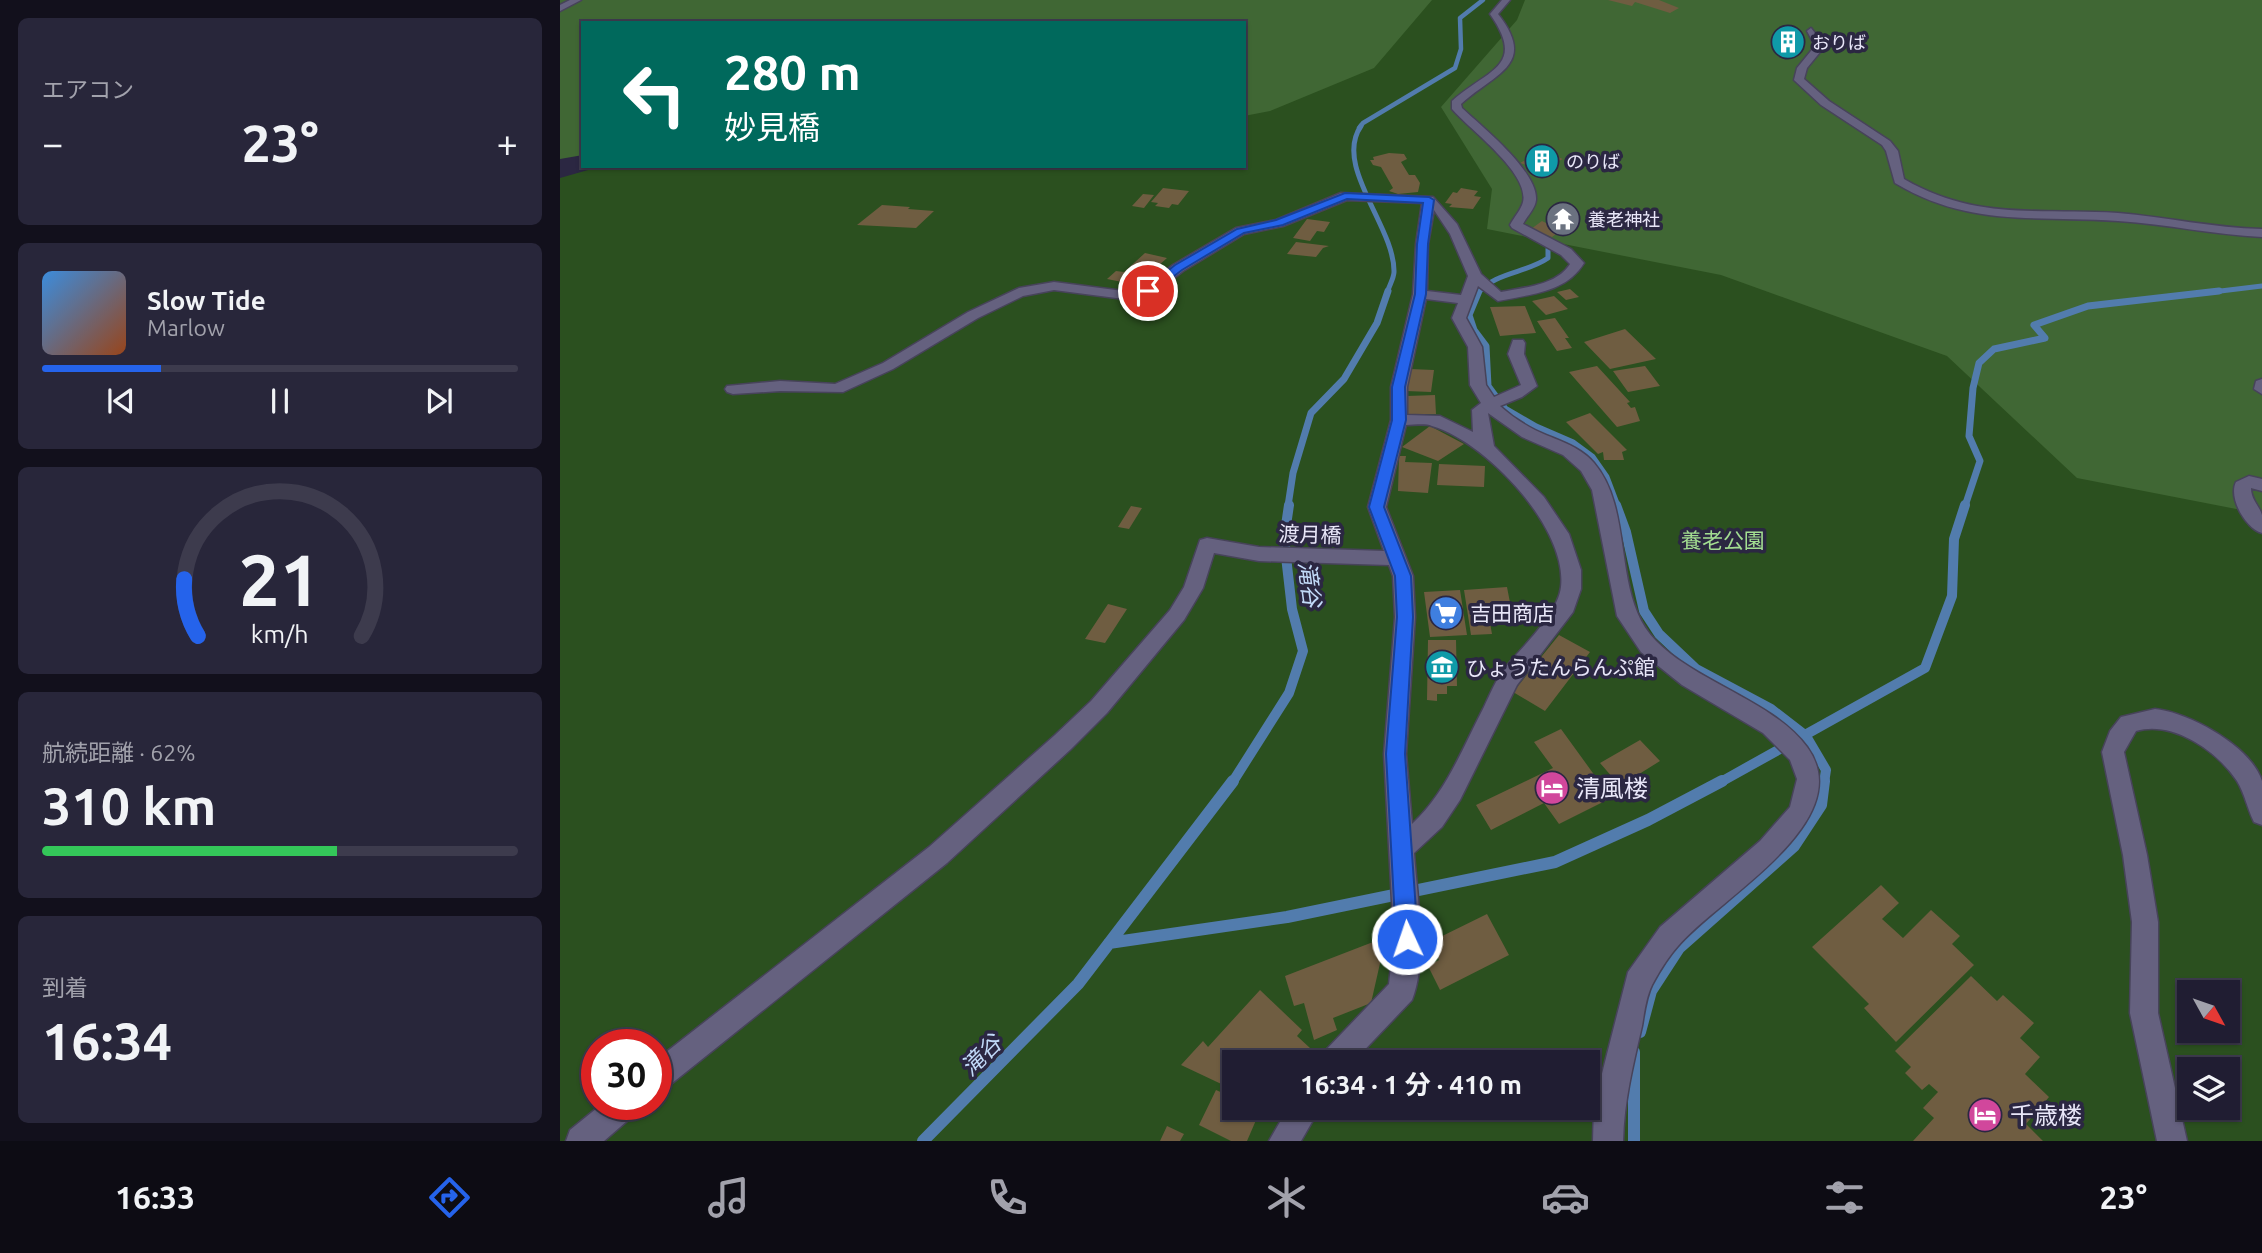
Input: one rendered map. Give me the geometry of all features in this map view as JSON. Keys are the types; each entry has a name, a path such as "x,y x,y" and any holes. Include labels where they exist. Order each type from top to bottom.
{"street":[{"path":"560,8 577,0"},
{"path":"733,389 780,386 837,389 848,386 888,366 973,314 1030,289 1054,286 1126,296 1142,294 1221,240 1240,231 1279,223 1345,196 1429,200 1439,207 1454,231 1475,276 1498,297 1559,282 1574,272 1577,263 1566,252 1516,225 1528,208 1530,195 1523,179 1457,109 1456,103 1489,80 1509,55 1511,43 1508,33 1494,14 1506,0"},
{"path":"1811,31 1820,46 1802,68 1799,80 1825,103 1886,143 1892,151 1899,181 1920,195 1958,206 2017,216 2117,217 2262,233"},
{"path":"1345,1050 1402,990 1407,939 1395,754 1405,617 1403,576 1377,507 1399,420 1399,387 1420,294 1422,244 1429,200"},
{"path":"1475,276 1459,318 1475,347 1478,385 1495,411 1528,433 1569,451 1588,467 1601,490 1627,616 1648,646 1690,679 1773,729 1799,754 1809,779 1800,812 1769,849 1668,936 1638,982 1609,1105 1608,1141"},
{"path":"1420,294 1466,300"},
{"path":"1441,424 1517,396 1529,386 1516,354 1518,343"},
{"path":"1484,444 1492,404"},
{"path":"1399,420 1434,420 1484,444 1525,486 1555,524 1570,561 1570,596 1566,607 1509,679 1452,793 1403,859"},
{"path":"2262,485 2249,482 2242,486 2241,491 2242,500 2262,527"},
{"name":"渡月橋","path":"672,1065 938,855 1063,742 1107,698 1177,615 1193,588 1207,545 1259,554 1397,558"},
{"path":"2172,1141 2144,1013 2145,922 2135,855 2113,752 2118,738 2129,724 2157,718 2198,733 2222,747 2251,780 2262,814"},
{"path":"581,1141 606,1120"},
{"path":"1284,1141 1297,1120"}],"green space":[{"path":"560,0 1432,0 1374,68 1270,111 1246,116 1246,21 581,21 581,155 560,159"},
{"name":"養老公園","path":"1186,0 2072,0 2262,99 2262,1141 560,1141 560,178 595,168 1246,168 1246,21 1239,21"},
{"path":"1525,0 2262,0 2262,514 2077,478 1947,356 1721,275 1487,229 1492,189 1441,107 1517,20"}],"building":[{"path":"1608,0 1659,0 1679,8 1670,13 1635,2 1632,6"},
{"path":"1794,38 1800,40 1793,43 1802,46 1794,50 1780,43"},
{"name":"のりば","path":"1548,148 1556,151 1550,154 1563,159 1540,170 1520,163"},
{"path":"1389,153 1404,154 1407,159 1401,162 1409,175 1415,175 1420,183 1418,192 1398,194 1389,191 1393,188 1381,167 1373,165 1370,160"},
{"path":"1163,188 1189,191 1178,205 1172,204 1169,208 1155,206 1158,203 1151,202"},
{"path":"1461,188 1478,191 1474,196 1481,197 1473,209 1449,207 1452,204 1445,203 1453,192 1457,193"},
{"path":"1143,194 1154,195 1144,208 1132,206"},
{"path":"882,205 934,211 916,228 857,225"},
{"path":"1562,211 1578,217 1558,227 1563,229 1552,237 1531,229 1542,221 1548,224"},
{"path":"1307,219 1330,222 1324,232 1317,231 1310,241 1293,238"},
{"path":"1296,242 1329,246 1323,248 1316,257 1287,254"},
{"path":"1145,253 1167,258 1137,285 1107,279 1116,271 1124,272"},
{"path":"1570,289 1579,297 1566,300 1557,292"},
{"path":"1554,296 1568,309 1546,315 1532,301"},
{"path":"1525,306 1536,333 1500,336 1490,307"},
{"path":"1555,318 1569,338 1565,338 1572,348 1557,351 1537,321"},
{"path":"1625,329 1656,359 1610,369 1584,342"},
{"path":"1597,366 1630,402 1627,403 1631,408 1635,407 1640,421 1617,427 1569,372"},
{"path":"1645,366 1660,386 1628,392 1613,371"},
{"path":"1410,369 1434,370 1431,392 1406,391"},
{"path":"1435,395 1436,414 1408,414 1407,396"},
{"path":"1590,413 1627,450 1622,452 1624,460 1604,460 1603,452 1598,454 1566,422"},
{"path":"1430,426 1464,444 1438,461 1402,447"},
{"path":"1399,456 1406,456 1405,462 1432,463 1428,493 1398,491"},
{"path":"1439,464 1485,466 1484,487 1437,485"},
{"path":"1131,506 1142,508 1129,529 1118,527"},
{"path":"1507,587 1512,613 1497,614 1498,622 1490,623 1492,634 1471,635 1464,590"},
{"path":"1460,590 1467,635 1430,637 1424,592"},
{"path":"1108,604 1127,609 1105,643 1085,639"},
{"path":"1559,635 1590,652 1545,711 1513,692"},
{"path":"1428,640 1456,640 1457,686 1447,686 1447,694 1437,694 1437,701 1427,700"},
{"path":"1561,729 1611,798 1559,824 1544,803 1491,830 1476,805 1553,768 1534,742"},
{"path":"1640,740 1660,761 1620,786 1600,763"},
{"path":"1881,885 1899,903 1882,919 1903,938 1931,910 1960,936 1952,944 1974,965 1896,1042 1864,1008 1869,1004 1812,947"},
{"path":"1487,914 1509,955 1440,990 1428,966 1439,960 1430,942"},
{"path":"1386,937 1371,1003 1333,1018 1337,1030 1314,1040 1304,1003 1294,1006 1285,976"},
{"path":"1971,976 1997,1001 2003,995 2034,1023 2020,1038 2040,1057 2025,1074 2049,1097 2026,1124 2043,1141 1913,1141 1934,1118 1923,1108 1938,1092 1929,1084 1922,1090 1905,1073 1911,1067 1895,1051"},
{"path":"1260,990 1302,1030 1297,1036 1310,1048 1222,1050 1222,1084 1181,1065 1203,1041 1208,1047"},
{"path":"1216,1090 1222,1093 1222,1120 1256,1120 1247,1141 1231,1141 1199,1125"},
{"path":"1167,1126 1184,1134 1180,1141 1160,1141"}],"waterway":[{"name":"滝谷","path":"1359,128 1363,123 1455,68 1461,49 1460,18 1483,0"},
{"name":"滝谷","path":"1361,126 1354,142 1354,159 1359,178 1392,254 1394,274 1387,293"},
{"path":"1478,293 1493,281 1548,258 1548,249"},
{"path":"2204,293 2262,286"},
{"name":"滝谷","path":"1288,506 1293,473 1311,413 1344,379 1377,323 1388,291"},
{"path":"1965,506 1980,461 1969,436 1973,388 1979,363 1994,349 2045,338 2034,325 2088,306 2219,291"},
{"path":"1478,293 1469,315 1474,330 1486,346 1488,386 1505,409 1536,427 1573,443 1592,457 1606,477 1617,506"},
{"name":"滝谷","path":"1232,783 1289,693 1303,651 1292,609 1284,539 1289,505"},
{"path":"1616,505 1626,532 1644,611 1659,634 1696,669 1771,709 1805,735"},
{"path":"1805,735 1925,668 1952,596 1954,539 1965,505"},
{"path":"1719,783 1805,735"},
{"path":"1805,735 1826,770 1824,783"},
{"name":"滝谷","path":"1109,943 1233,781"},
{"path":"1109,943 1287,917 1555,862 1648,820 1722,781"},
{"path":"1640,1032 1651,991 1679,948 1794,846 1821,805 1824,781"},
{"name":"滝谷","path":"923,1141 1078,984 1109,943"},
{"path":"1634,1052 1634,1141"}],"place":[{"name":"おりば","path":"1788,42"},
{"name":"のりば","path":"1542,161"},
{"name":"養老神社","path":"1563,219"},
{"name":"吉田商店","path":"1446,613"},
{"name":"ひょうたんらんぷ館","path":"1442,667"},
{"name":"清風楼","path":"1552,788"},
{"name":"千歳楼","path":"1985,1115"}],"route":[{"path":"1148,291 1221,240 1246,229 1279,223 1345,196 1429,200 1422,244 1420,294 1399,387 1399,420 1377,507 1403,576 1405,617 1395,754 1407,939"}]}
